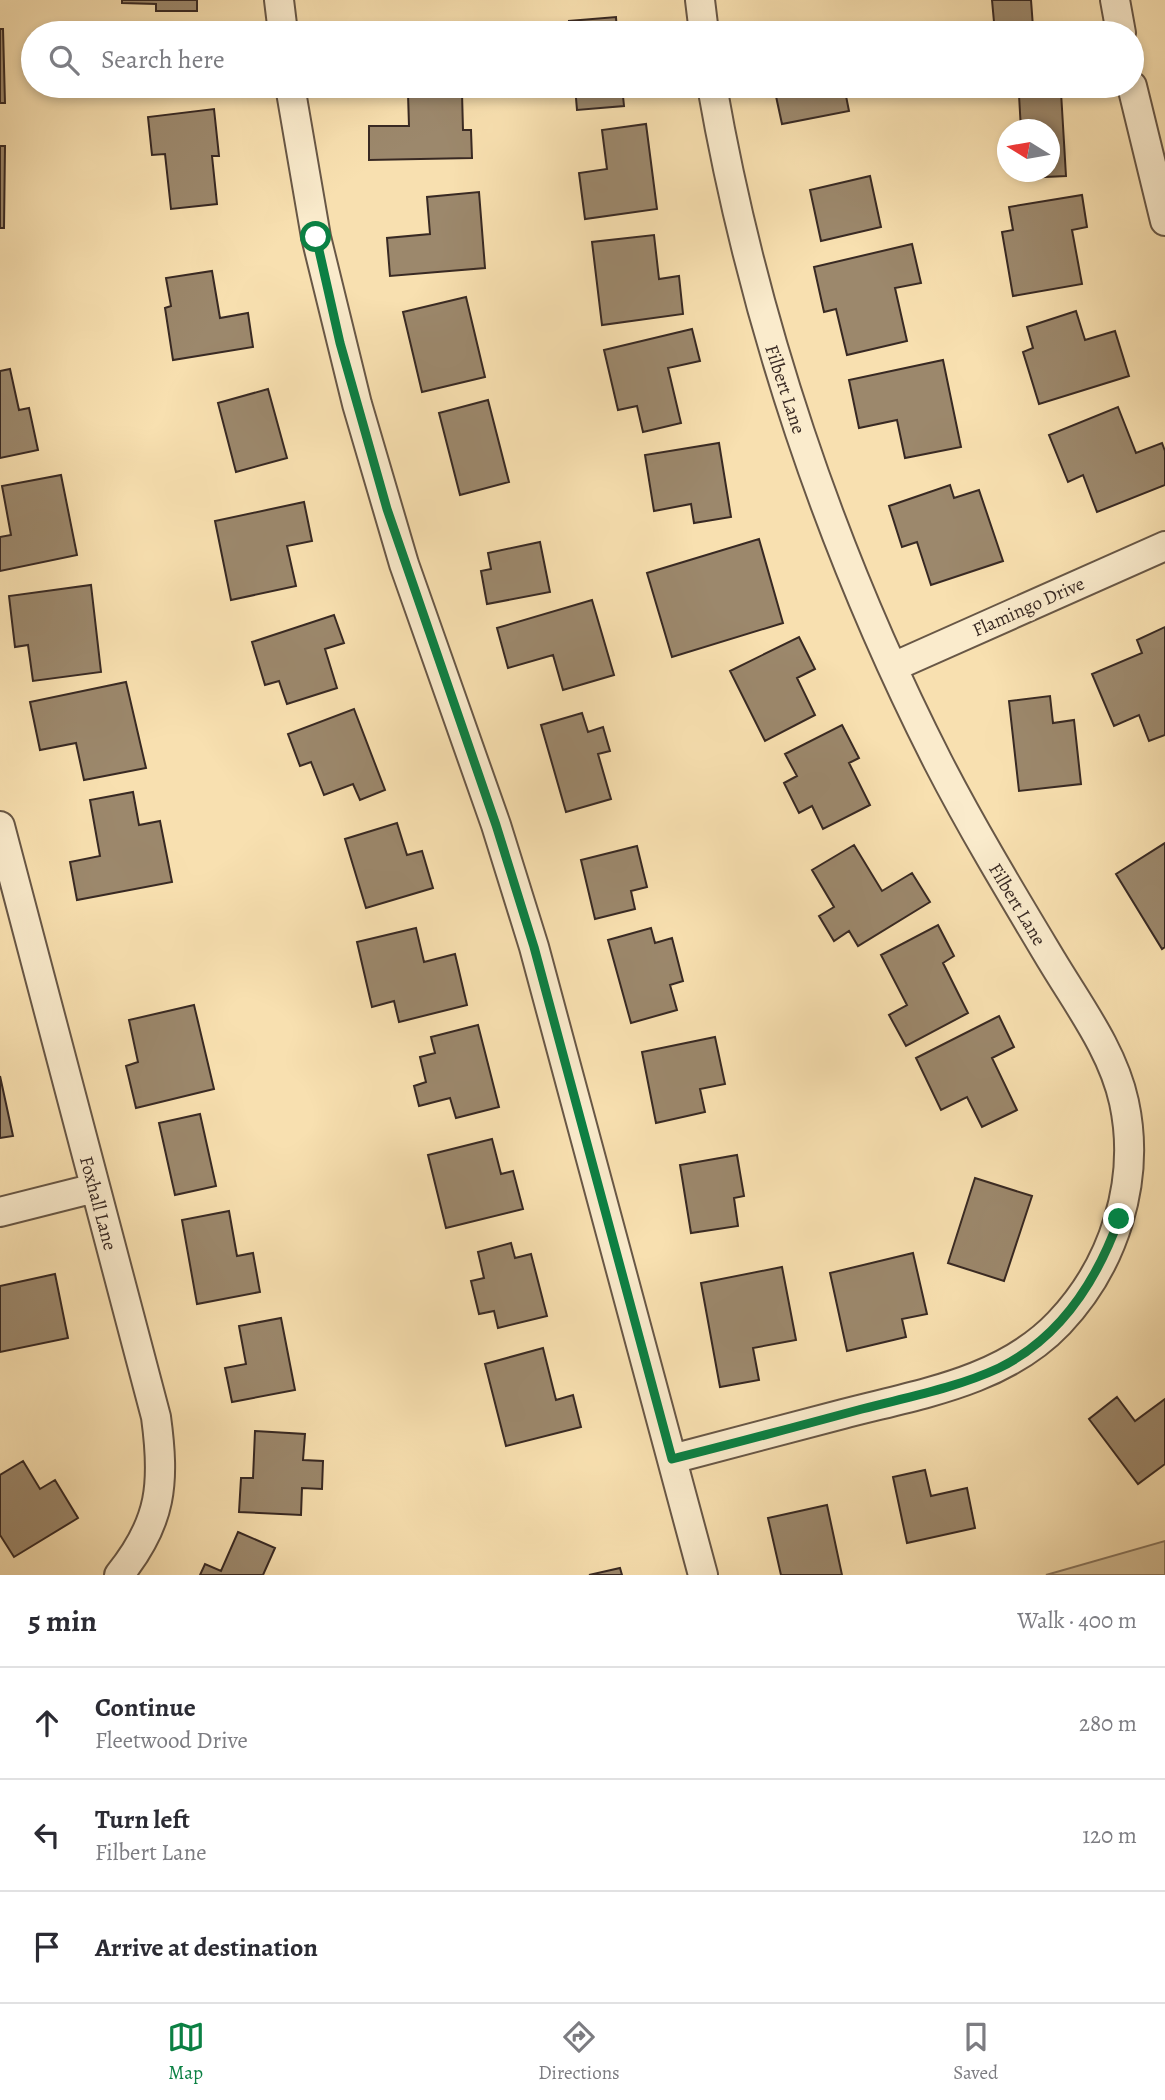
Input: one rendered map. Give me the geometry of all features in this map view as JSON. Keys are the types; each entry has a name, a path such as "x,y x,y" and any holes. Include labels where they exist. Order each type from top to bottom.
{"street":[{"path":"279,0 282,21"},
{"path":"700,0 703,21"},
{"path":"1115,0 1119,21"},
{"path":"292,98 316,237 356,404 404,564 489,803 534,947 703,1575"},
{"name":"Filbert Lane","path":"672,1459 950,1386 1000,1367 1042,1339 1074,1305 1100,1264 1119,1219 1125,1197 1129,1158 1124,1102 1117,1077 1088,1020 1012,895 939,765 892,667 821,491 772,342 743,240 714,98"},
{"path":"1135,98 1165,221"},
{"name":"Flamingo Drive","path":"892,667 1165,547"},
{"name":"Foxhall Lane","path":"0,826 156,1417 161,1467 160,1489 140,1546 119,1575"},
{"path":"0,1212 95,1188"}],"shaded area":[{"path":"1165,1541 1165,1575 1046,1575"}],"building":[{"path":"122,0 197,0 197,11 156,11 156,4 122,3"},
{"path":"992,0 1031,0 1033,21 994,21"},
{"path":"616,17 616,21 569,21"},
{"path":"0,29 3,29 5,103 0,103"},
{"path":"408,98 462,98 463,130 471,130 472,158 369,160 369,126 409,126"},
{"path":"576,98 623,98 624,106 577,110"},
{"path":"776,98 846,98 849,111 782,124"},
{"path":"1019,98 1061,98 1066,176 1060,176 1060,119 1020,119"},
{"path":"214,109 219,156 212,156 217,204 171,209 165,154 152,155 148,117"},
{"path":"646,124 657,209 585,219 579,173 607,169 602,130"},
{"path":"0,146 5,146 4,228 0,228"},
{"path":"870,176 881,227 821,241 810,190"},
{"path":"479,192 485,268 390,276 387,238 430,234 427,197"},
{"path":"1082,195 1087,227 1072,230 1082,284 1013,296 1002,232 1013,230 1009,207"},
{"path":"654,235 659,279 679,276 683,314 602,325 592,242"},
{"path":"912,244 921,283 895,288 907,341 847,355 836,309 824,312 814,267"},
{"path":"212,271 220,318 248,313 253,347 173,360 165,308 171,306 166,278"},
{"path":"466,297 485,377 422,392 403,312"},
{"path":"1076,311 1085,340 1115,331 1129,376 1039,404 1023,352 1033,348 1027,327"},
{"path":"692,329 700,361 668,368 681,423 643,432 637,406 618,410 604,350"},
{"path":"943,360 961,447 905,458 897,420 859,428 849,380"},
{"path":"10,369 19,410 29,408 38,450 0,458 0,371"},
{"path":"268,389 287,458 236,472 218,403"},
{"path":"488,400 509,482 460,495 439,413"},
{"path":"1118,407 1136,453 1162,443 1165,451 1165,485 1097,512 1083,475 1068,482 1049,435"},
{"path":"719,443 731,517 694,523 691,504 654,511 645,455"},
{"path":"61,475 77,555 0,571 0,537 11,535 2,486"},
{"path":"950,485 954,498 979,490 1003,561 931,585 917,542 902,547 889,506"},
{"path":"304,502 312,541 287,546 296,586 231,600 215,521"},
{"path":"759,539 783,623 672,657 647,573"},
{"path":"540,542 550,592 487,604 481,571 491,569 488,553"},
{"path":"91,585 101,672 33,681 28,645 15,647 9,596"},
{"path":"592,600 614,675 563,690 553,655 508,668 497,628"},
{"path":"334,615 344,643 325,649 337,688 287,704 279,681 265,685 252,642"},
{"path":"1165,627 1165,735 1149,741 1139,715 1114,726 1092,674 1142,653 1137,640"},
{"path":"799,637 815,669 797,678 815,715 765,741 730,671"},
{"path":"126,682 146,768 84,780 76,743 40,750 30,702"},
{"path":"1050,696 1053,723 1074,720 1081,784 1019,791 1009,701"},
{"path":"354,709 385,790 360,800 353,784 324,795 311,762 300,766 288,734"},
{"path":"582,713 588,732 603,727 610,751 598,754 611,799 566,812 541,725"},
{"path":"842,725 859,758 849,763 870,805 823,829 812,806 799,813 784,783 797,776 785,754"},
{"path":"133,792 139,825 160,821 172,882 77,900 70,862 100,856 90,800"},
{"path":"397,823 407,855 422,851 433,888 366,908 345,839"},
{"path":"1165,843 1165,947 1162,949 1116,874"},
{"path":"854,845 882,891 912,873 930,902 858,946 849,931 834,941 819,916 834,907 812,870"},
{"path":"637,846 647,887 631,891 635,909 595,919 581,860"},
{"path":"938,925 954,956 943,963 968,1013 906,1046 889,1015 907,1005 881,955"},
{"path":"416,928 424,962 455,954 467,1005 399,1022 394,1001 372,1007 357,942"},
{"path":"651,928 655,943 672,938 683,981 670,985 677,1010 631,1023 608,940"},
{"path":"194,1005 214,1089 136,1108 126,1066 138,1062 129,1020"},
{"path":"999,1016 1014,1047 992,1058 1017,1110 982,1127 967,1097 941,1110 916,1058"},
{"path":"478,1025 499,1107 456,1118 450,1098 419,1106 414,1086 426,1082 420,1057 435,1053 431,1037"},
{"path":"715,1037 725,1084 700,1089 705,1112 656,1123 642,1052"},
{"path":"0,1076 13,1136 0,1138"},
{"path":"200,1114 216,1186 175,1195 159,1123"},
{"path":"492,1139 501,1174 513,1171 523,1209 446,1228 428,1155"},
{"path":"737,1155 744,1196 734,1198 738,1226 691,1233 680,1165"},
{"path":"975,1178 1032,1196 1004,1281 948,1263"},
{"path":"229,1211 237,1256 253,1253 260,1292 197,1304 182,1220"},
{"path":"511,1243 515,1258 531,1254 547,1316 498,1328 494,1311 479,1314 471,1281 484,1278 478,1252"},
{"path":"913,1253 927,1314 902,1319 906,1337 847,1351 830,1273"},
{"path":"782,1267 796,1340 753,1348 759,1380 720,1387 701,1283"},
{"path":"55,1274 68,1338 0,1352 0,1286"},
{"path":"281,1318 295,1390 232,1402 225,1368 246,1364 239,1326"},
{"path":"543,1348 556,1400 573,1395 581,1427 506,1446 485,1364"},
{"path":"1117,1397 1135,1421 1165,1399 1165,1464 1138,1484 1089,1419"},
{"path":"255,1431 305,1434 303,1460 323,1461 322,1489 302,1488 301,1515 239,1512 241,1478 253,1478"},
{"path":"23,1461 40,1489 55,1480 78,1518 14,1557 0,1535 0,1475"},
{"path":"925,1470 931,1496 967,1488 975,1528 907,1543 893,1477"},
{"path":"827,1505 842,1575 781,1575 768,1518"},
{"path":"238,1532 275,1548 263,1575 200,1575 205,1564 221,1571"},
{"path":"620,1568 622,1575 589,1575"}],"route":[{"path":"316,237 340,343 387,509 496,825 534,947 672,1459 950,1386 1000,1367 1042,1339 1074,1305 1100,1264 1119,1219"}]}
